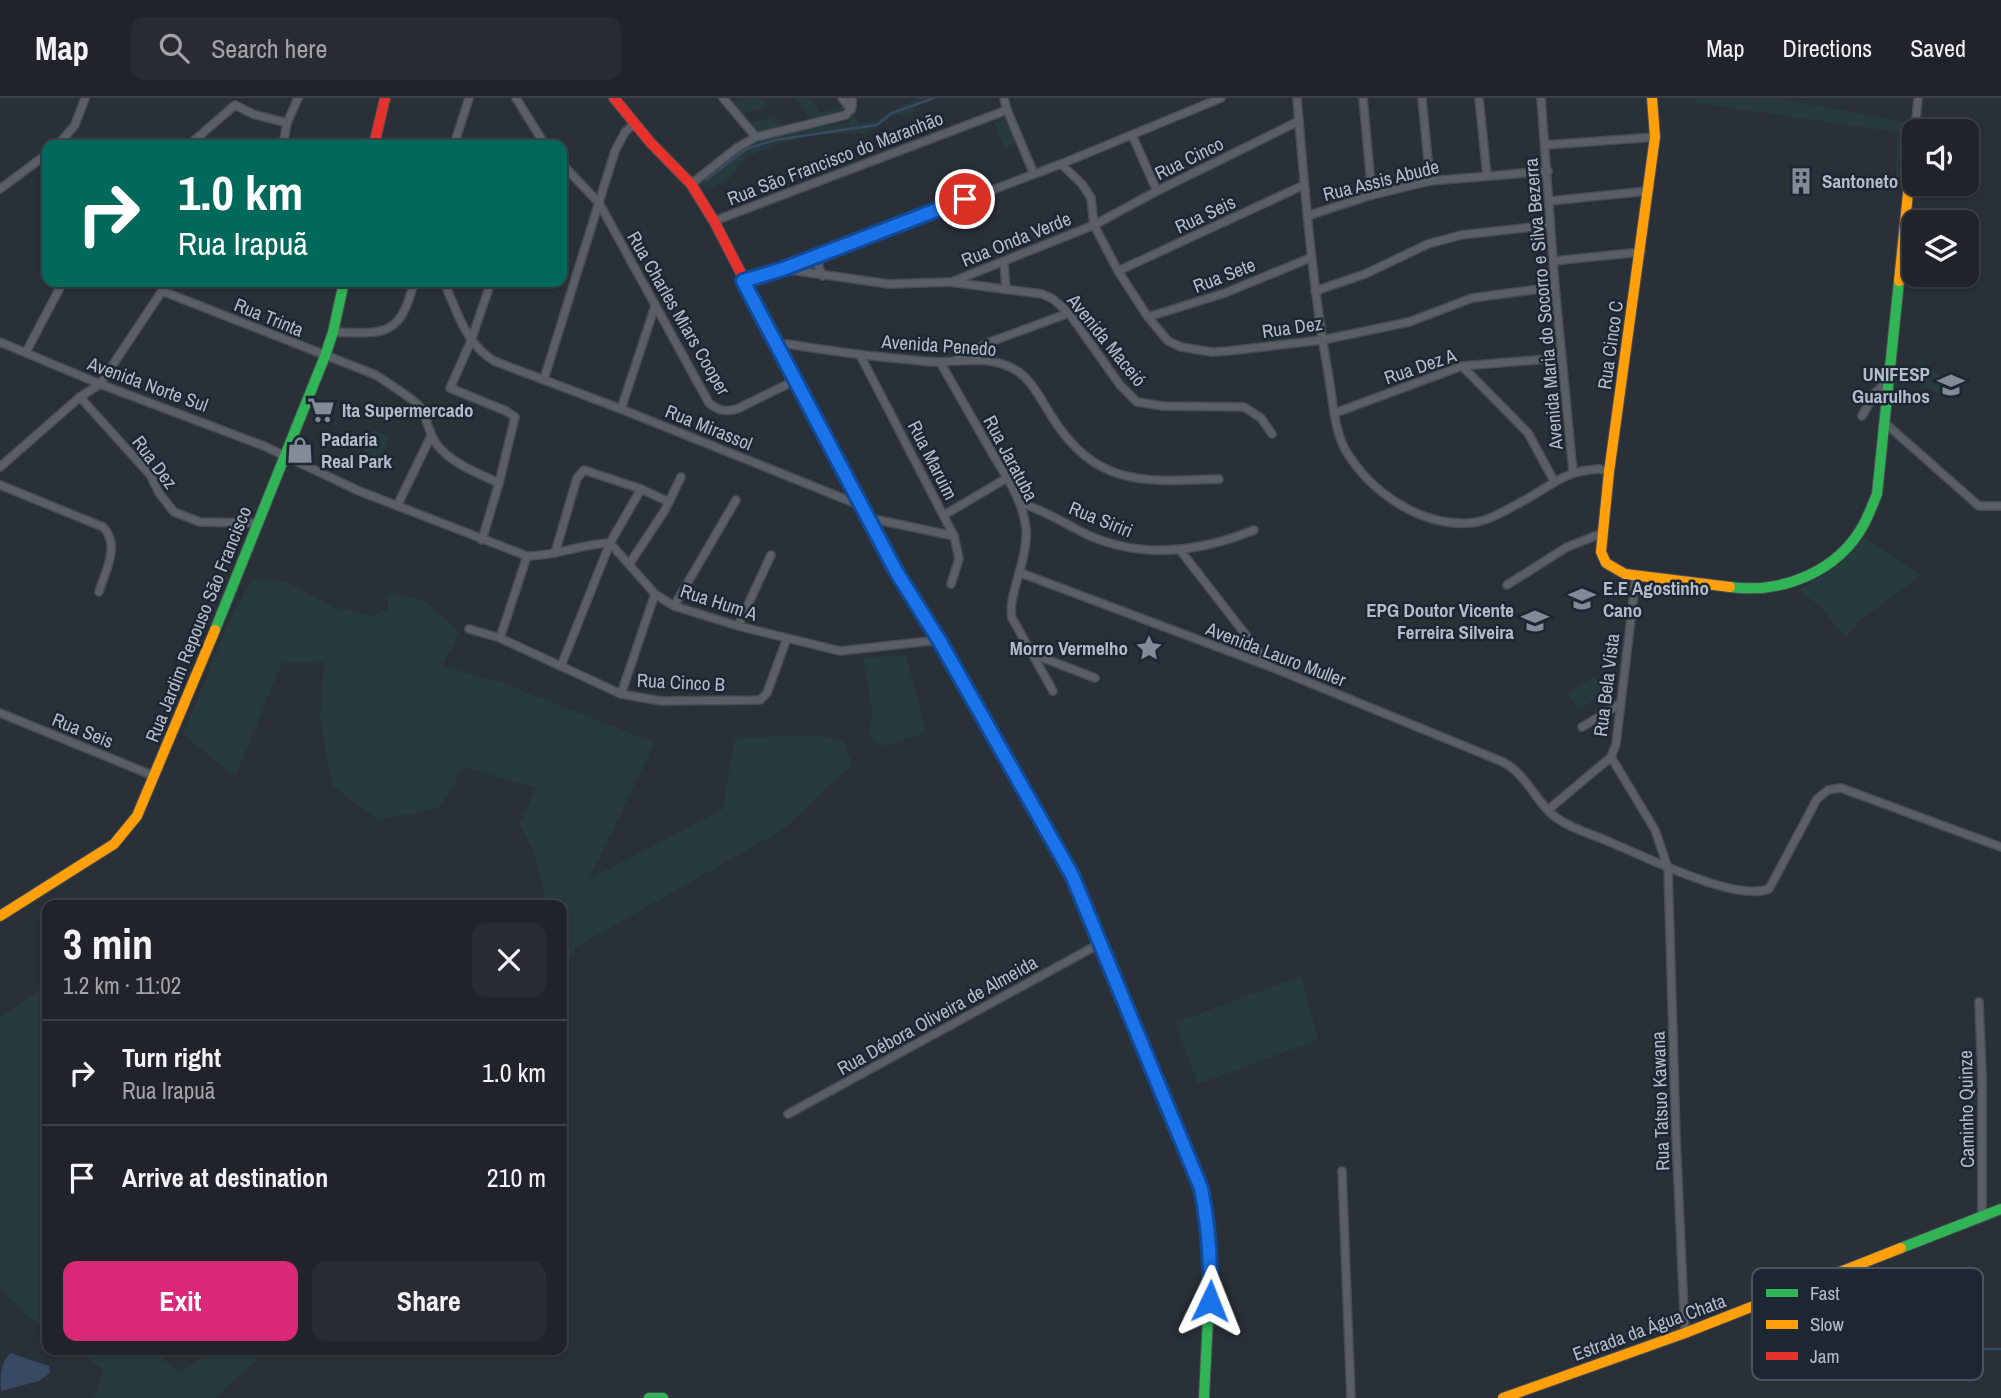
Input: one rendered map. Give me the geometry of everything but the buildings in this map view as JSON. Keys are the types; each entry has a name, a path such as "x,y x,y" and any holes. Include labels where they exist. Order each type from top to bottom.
{"street":[{"path":"63,140 77,122 85,98"},
{"path":"284,140 287,122 299,98"},
{"path":"375,140 385,98"},
{"path":"456,140 469,98"},
{"path":"516,98 538,140"},
{"path":"614,98 691,184 714,222 897,573 939,640 1072,875 1186,1150 1204,1200 1211,1256 1205,1396"},
{"path":"723,98 756,137"},
{"path":"842,98 851,110"},
{"path":"691,184 738,147 756,137 846,115 851,110 852,98"},
{"path":"1004,98 1034,174"},
{"path":"743,281 783,269 1061,164 1221,98"},
{"name":"Avenida Maria do Socorro e Silva Bezerra","path":"1297,98 1321,340 1335,413 1346,450 1368,479 1404,508 1454,523 1486,519 1532,497 1554,481 1573,472 1561,358 1541,98"},
{"path":"1363,98 1372,195"},
{"path":"1422,98 1430,181"},
{"path":"1479,98 1487,176"},
{"name":"Rua Cinco C","path":"1636,576 1616,570 1602,558 1609,472 1656,137 1652,98"},
{"path":"1916,119 1918,98"},
{"path":"195,140 235,105 253,114 287,122"},
{"name":"Rua São Francisco do Maranhão","path":"714,222 1007,110"},
{"name":"Rua Cinco","path":"1094,225 1299,121"},
{"path":"544,379 615,150 625,132 635,123"},
{"path":"1132,135 1157,191"},
{"path":"1545,145 1656,137"},
{"path":"0,189 42,158"},
{"name":"Rua Dez","path":"1061,164 1082,184 1091,198 1094,225 1118,271 1147,317 1168,341 1193,349 1228,351 1321,340 1409,322 1472,298 1555,286"},
{"name":"Rua Charles Miars Cooper","path":"567,168 599,203 709,403 717,410 727,412 796,380"},
{"name":"Rua Assis Abude","path":"1307,216 1372,195 1430,181 1548,171"},
{"name":"Rua Seis","path":"1118,271 1304,185"},
{"path":"1549,201 1648,191"},
{"path":"1636,576 1754,589 1790,584 1826,566 1854,539 1877,494 1890,380 1895,283 1907,196"},
{"name":"Rua Onda Verde","path":"950,282 1094,225"},
{"path":"1315,291 1365,274 1428,244 1450,238 1550,225"},
{"path":"1553,261 1641,252"},
{"path":"822,253 818,265 823,276"},
{"name":"Rua Sete","path":"1147,317 1225,293 1311,258"},
{"path":"1004,262 1006,289"},
{"path":"783,269 889,284 950,282"},
{"name":"Avenida Maceió","path":"950,282 1042,294 1053,299 1069,313 1120,385 1137,402 1163,406 1244,407 1261,418 1272,434"},
{"path":"26,352 60,287"},
{"path":"0,467 80,397 100,384 162,291 162,287"},
{"name":"Rua Jardim Repouso São Francisco","path":"0,916 114,844 137,816 325,356 343,287"},
{"path":"333,332 366,333 394,326 403,317 412,287"},
{"path":"446,287 471,341"},
{"path":"482,540 514,424 512,414 450,388 471,341 489,287"},
{"name":"Rua Trinta","path":"162,291 376,375 414,400 420,407 431,436"},
{"path":"621,409 654,306"},
{"path":"954,360 990,342 1069,313"},
{"name":"Rua Mirassol","path":"471,341 482,354 494,360 862,506"},
{"name":"Avenida Norte Sul","path":"0,342 100,384 227,430 329,478 397,506"},
{"path":"990,342 993,360"},
{"name":"Avenida Penedo","path":"778,345 940,362 993,360 1015,369 1024,377 1032,385 1066,440 1102,467 1138,480 1159,482 1219,479"},
{"name":"Rua Maruim","path":"860,355 954,536 959,559 951,584"},
{"name":"Rua Dez A","path":"1335,413 1462,366 1561,358"},
{"name":"Rua Jaratuba","path":"940,362 1020,503 1026,530 1021,573 1010,610 1053,691"},
{"path":"1462,366 1528,433 1554,481"},
{"path":"1862,416 1875,393 1890,380"},
{"name":"Rua Dez","path":"80,397 150,476 174,512 200,522 259,523"},
{"path":"1885,423 1979,506 2001,506"},
{"path":"499,483 455,461 431,436 397,506 527,556 555,553 590,543 610,543"},
{"path":"1573,472 1603,469 1609,472"},
{"path":"555,553 577,478 584,470 642,489 669,502"},
{"path":"630,563 669,502 681,477"},
{"path":"944,516 1006,478"},
{"path":"0,485 103,527 108,532 113,548 99,592"},
{"path":"561,666 610,543 642,489"},
{"path":"674,606 736,500"},
{"name":"Rua Siriri","path":"1020,503 1046,512 1071,527 1113,545 1133,550 1180,550 1236,538 1254,530"},
{"path":"869,518 954,536"},
{"path":"1507,585 1567,547 1603,533"},
{"name":"Rua Hum A","path":"610,543 655,594 674,606 737,626 840,651 939,640"},
{"path":"1180,550 1271,667"},
{"path":"737,626 771,555"},
{"path":"500,638 527,556"},
{"name":"Avenida Lauro Muller","path":"1021,573 1271,667 1517,769 1549,809"},
{"name":"Rua Bela Vista","path":"1636,576 1616,744 1611,757 1655,830 1668,868"},
{"path":"621,694 655,594"},
{"name":"Rua Cinco B","path":"469,629 500,638 621,694 661,701 760,700 767,693 787,638"},
{"path":"1032,654 1095,678"},
{"path":"1581,727 1620,704"},
{"name":"Rua Seis","path":"0,713 154,776"},
{"path":"1611,757 1549,809 1556,818 1668,868 1749,892 1769,889 1817,799 1828,790 1849,789 2001,847"},
{"name":"Rua Tatsuo Kawana","path":"1668,868 1685,1333"},
{"name":"Rua Débora Oliveira de Almeida","path":"788,1114 1101,943"},
{"name":"Caminho Quinze","path":"1979,1002 1982,1217"},
{"path":"1342,1171 1351,1398"},
{"name":"Estrada da Água Chata","path":"1851,1268 2001,1209"},
{"name":"Estrada da Água Chata","path":"1503,1398 1752,1307"},
{"path":"649,1398 663,1398"}],"green space":[{"path":"762,98 768,106 741,114 731,101"},
{"path":"795,98 810,98 820,113 844,106 844,110 812,120"},
{"path":"918,98 937,98 916,106 907,118 898,114 890,116 864,134 816,133 777,144 746,158 729,179 709,189 700,182 702,177 747,144 809,127 849,124 851,116 854,116 859,124 882,119 886,114"},
{"path":"1696,98 1774,98 1902,121 1901,179 1896,182 1897,132 1696,103"},
{"path":"775,116 783,127 756,134 749,124"},
{"path":"1006,120 1015,144 1004,148 994,122"},
{"path":"1919,359 1945,380 1949,387 1943,396 1925,387 1918,370"},
{"path":"372,430 389,436 377,469 360,461"},
{"path":"1864,537 1921,575 1859,621 1846,638 1820,606 1798,590 1834,568"},
{"path":"251,580 285,581 333,607 371,616 388,609 388,593 426,601 459,633 442,666 503,683 655,743 589,879 722,810 735,738 815,735 843,741 852,764 784,829 576,947 567,966 567,900 542,900 545,894 534,852 520,824 536,788 464,767 439,808 379,820 332,786 320,718 324,662 282,663 235,777 183,734 225,631"},
{"path":"906,655 926,732 887,746 874,741 869,732 872,711 863,658"},
{"path":"1595,676 1606,693 1578,710 1567,693"},
{"path":"1301,976 1318,1040 1198,1084 1175,1023"},
{"path":"42,990 42,1326 27,1316 0,1288 0,1018"},
{"path":"83,1355 161,1355 179,1374 206,1355 262,1355 215,1398 94,1398 104,1370"}],"water":[{"path":"10,1353 49,1366 50,1373 39,1381 1,1391 1,1371"}],"waterway":[{"path":"706,180 746,149 775,140 877,125 892,113 934,98"},
{"path":"1983,1349 2001,1349"}],"traffic: fast":[{"path":"1730,587 1769,587 1807,576 1839,555 1853,541 1864,524 1877,494 1899,281"},
{"path":"215,630 325,356 343,287"},
{"path":"1085,906 1201,1188 1209,1224 1211,1256 1204,1398"},
{"path":"1901,1248 2001,1209"},
{"path":"649,1398 663,1398"}],"traffic: slow":[{"path":"1652,98 1655,137 1609,472 1601,552 1606,563 1625,574 1730,587"},
{"path":"1899,281 1908,196"},
{"path":"811,409 897,573 939,640 1052,837 1085,906"},
{"path":"0,916 114,844 137,816 215,630"},
{"path":"1850,1268 1901,1248"},
{"path":"1503,1398 1752,1307"}],"traffic: jam":[{"path":"375,140 385,98"},
{"path":"614,98 650,142 691,184 714,221 811,409"}],"place":[{"name":"Santoneto","path":"1801,181"},
{"name":"UNIFESP Guarulhos","path":"1951,385"},
{"name":"Ita Supermercado","path":"321,410"},
{"name":"Padaria Real Park","path":"300,450"},
{"name":"E.E Agostinho Cano","path":"1582,599"},
{"name":"EPG Doutor Vicente Ferreira Silveira","path":"1535,621"},
{"name":"Morro Vermelho","path":"1149,648"}],"route":[{"path":"965,199 783,269 743,281 897,573 939,640 1072,875 1201,1188 1209,1224 1210,1301"}]}
